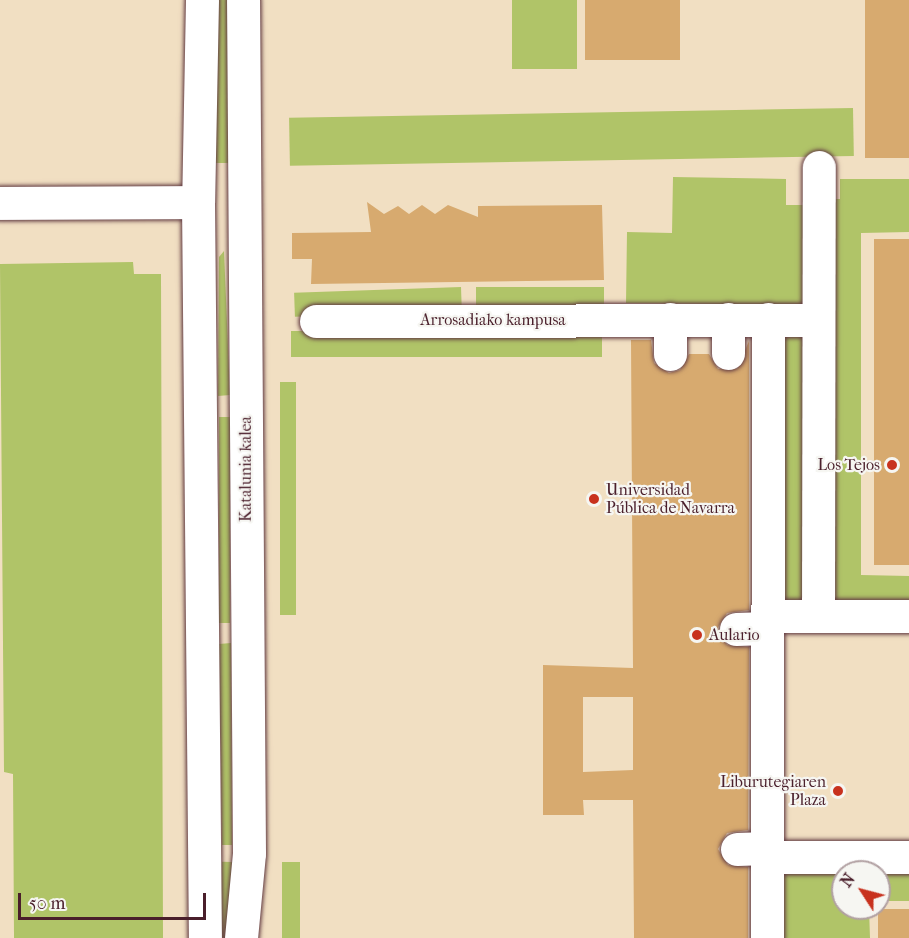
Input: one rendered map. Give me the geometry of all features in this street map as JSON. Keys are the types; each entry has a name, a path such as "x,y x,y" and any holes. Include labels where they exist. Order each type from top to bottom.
{"street":[{"path":"202,0 198,202 205,938"},
{"name":"Katalunia kalea","path":"241,938 249,853 243,0"},
{"path":"818,616 819,167"},
{"path":"0,203 198,202"},
{"path":"670,319 670,354"},
{"path":"728,319 728,353"},
{"path":"767,938 757,851 764,734 757,625 768,319"},
{"name":"Arrosadiako kampusa","path":"316,321 818,320"},
{"path":"757,625 818,616 909,616"},
{"path":"757,851 909,857"}],"green space":[{"path":"216,0 229,0 229,163 216,163"},
{"path":"512,0 577,0 577,69 512,69"},
{"path":"853,108 854,156 290,166 289,118"},
{"path":"673,177 786,179 786,205 811,205 809,305 626,303 627,232 672,233"},
{"path":"840,179 909,179 909,232 861,233 861,575 909,576 909,611 824,602 824,199 840,199"},
{"path":"224,251 230,395 218,396 219,257"},
{"path":"133,262 134,274 161,274 163,938 14,938 13,774 4,772 0,264"},
{"path":"461,287 462,311 295,317 294,293"},
{"path":"476,287 604,287 604,307 476,307"},
{"path":"776,328 812,328 812,607 776,607"},
{"path":"291,331 602,331 602,357 291,357"},
{"path":"280,382 296,382 296,615 280,615"},
{"path":"219,417 230,417 230,623 219,623"},
{"path":"231,643 232,845 222,845 219,644"},
{"path":"891,861 909,861 909,901 891,901"},
{"path":"222,862 232,862 229,938 219,938"},
{"path":"282,862 300,862 300,938 282,938"},
{"path":"771,862 831,862 831,920 869,920 870,938 771,938"}],"building":[{"path":"585,0 680,0 680,60 585,60"},
{"path":"865,0 909,0 909,158 865,158"},
{"path":"367,202 384,214 398,206 409,214 422,205 435,214 448,205 478,217 478,206 602,205 604,280 311,284 312,259 292,259 292,233 371,232"},
{"name":"Los Tejos","path":"874,239 909,239 909,565 874,565"},
{"name":"Aulario","path":"631,340 651,340 654,363 669,373 680,370 689,354 709,354 718,369 737,369 749,341 749,610 727,613 717,629 727,645 749,647 748,830 727,833 718,849 728,865 748,867 748,938 634,938 633,800 583,800 584,815 543,815 543,665 633,668","holes":["583,697 633,697 633,770 583,772"]},
{"path":"891,909 909,909 909,938 878,938 878,920 891,920"}],"place":[{"name":"Los Tejos","path":"892,465"},
{"name":"Universidad Pública de Navarra","path":"594,499"},
{"name":"Aulario","path":"697,635"},
{"name":"Liburutegiaren Plaza","path":"838,791"}]}
